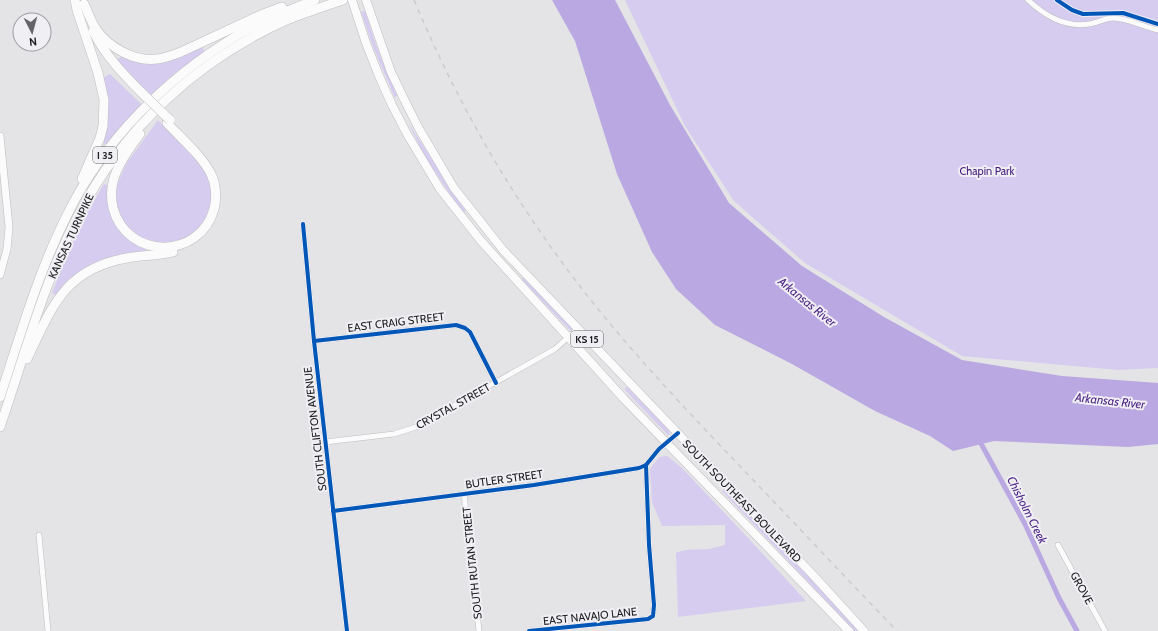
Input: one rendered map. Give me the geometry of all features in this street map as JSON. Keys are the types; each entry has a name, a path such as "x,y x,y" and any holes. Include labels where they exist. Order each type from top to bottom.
{"highway":[{"path":"54,243 61,222 93,155 103,126 104,100 102,87 75,0"},
{"path":"84,2 96,29 114,47 144,59 156,59 169,57 261,15 302,0"},
{"name":"KANSAS TURNPIKE","path":"0,397 36,288 67,214 95,168 117,138 157,95 182,73 203,58 238,35 268,19 315,0"},
{"name":"KANSAS TURNPIKE","path":"0,428 28,340 62,251 77,218 110,162 134,132 187,80 216,59 259,34 289,19 343,0"},
{"path":"84,2 99,43 108,57 140,94"},
{"path":"168,122 206,166 211,174 216,194 212,214 208,224 201,232 193,239 173,247 162,248 141,243 126,232 115,215 112,203 112,190 114,178 119,166 140,133 172,101 209,69 259,34"},
{"path":"16,380 48,315 70,285 91,270 114,261 168,253 185,248 204,236 213,224 219,208 221,198 217,176 206,157 168,122 90,45"}],"main road":[{"name":"SOUTH SOUTHEAST BOULEVARD","path":"352,0 366,43 392,105 407,134 440,189 480,241 568,338 667,443 848,631"},
{"name":"SOUTH SOUTHEAST BOULEVARD","path":"367,4 391,72 418,127 454,188 503,250 814,576 864,631"}],"street":[{"path":"1028,0 1050,17 1071,24 1089,24 1113,18 1127,20 1158,30"},
{"path":"0,136 8,206 9,233 7,250 0,275"},
{"name":"SOUTH CLIFTON AVENUE","path":"303,224 314,341 347,631"},
{"name":"EAST CRAIG STREET","path":"314,341 456,325 465,328 470,332 496,383"},
{"name":"CRYSTAL STREET","path":"325,442 402,432 428,421 555,349 577,329"},
{"path":"646,465 652,456 678,433"},
{"name":"BUTLER STREET","path":"333,511 612,473 639,468 646,465"},
{"name":"EAST NAVAJO LANE","path":"529,631 648,619 652,616 654,605 649,545 646,465"},
{"name":"SOUTH RUTAN STREET","path":"464,494 479,631"},
{"path":"39,535 48,631"},
{"name":"GROVE","path":"1058,544 1106,631"}],"green space":[{"name":"Chapin Park","path":"625,0 1158,0 1158,368 1118,370 962,356 805,263 734,201 685,126"},
{"path":"365,11 376,45 397,95 395,98 374,49 361,12"},
{"path":"202,47 205,52 175,73 149,98 115,61 122,56 133,61"},
{"path":"110,74 142,105 107,145 102,142 102,78"},
{"path":"158,120 199,163 207,174 212,192 211,209 202,227 184,240 157,245 133,234 119,216 115,197 117,185 126,164"},
{"path":"409,124 465,210 465,213 460,209 425,157"},
{"path":"104,184 109,186 112,216 120,232 127,239 146,249 145,253 110,260 57,295 52,293 83,219"},
{"path":"523,278 525,278 572,328 571,331 523,281"},
{"path":"627,387 668,429 670,434 668,435 626,391 625,388"},
{"path":"667,456 682,468 806,601 678,617 676,553 688,550 709,549 725,545 725,525 662,526 652,502 650,469 659,457"},
{"path":"724,489 860,631 855,631 722,491"}],"water":[{"name":"Arkansas River","path":"552,0 615,0 670,105 729,203 802,266 884,317 962,360 1062,376 1158,383 1158,444 1128,447 994,441 953,451 930,436 875,411 792,364 715,325 676,289 652,252 617,174 575,41"}],"waterway":[{"name":"Chisholm Creek","path":"978,438 1025,524 1059,598 1077,631"}],"railway":[{"path":"414,0 448,74 486,146 529,215 576,281 613,327 672,394 897,631"}],"cycle path":[{"path":"1057,0 1072,10 1083,14 1123,13 1158,24"},
{"path":"303,224 314,341 347,631"},
{"path":"314,341 456,325 465,328 470,332 496,383"},
{"path":"333,511 534,485 639,468 646,465 659,449 678,433"},
{"path":"529,631 648,619 653,616 654,605 649,545 646,465"}]}
